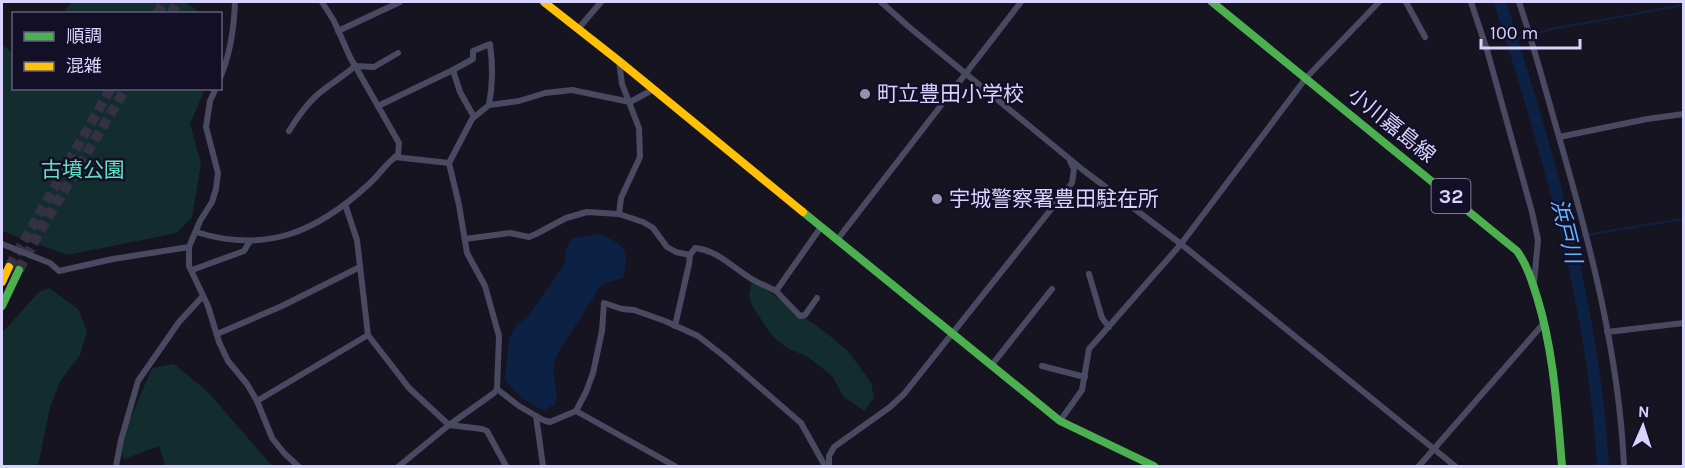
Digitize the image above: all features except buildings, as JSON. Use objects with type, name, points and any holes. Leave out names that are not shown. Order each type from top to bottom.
[{"type":"main road","points":[[544,2],[654,89],[1060,422],[1154,466]]},
{"type":"main road","name":"小川嘉島線","points":[[1212,2],[1517,251],[1527,268],[1533,286],[1552,358],[1562,466]]},
{"type":"main road","points":[[2,282],[9,267]]},
{"type":"main road","points":[[2,306],[20,270]]},
{"type":"street","points":[[222,73],[233,39],[235,2]]},
{"type":"street","points":[[196,232],[250,241],[279,237],[306,229],[345,204],[370,183],[398,154],[399,143],[322,2]]},
{"type":"street","points":[[338,31],[400,2]]},
{"type":"street","points":[[578,29],[601,2]]},
{"type":"street","points":[[881,2],[1068,158],[1181,244],[1455,466]]},
{"type":"street","points":[[837,240],[1021,2]]},
{"type":"street","points":[[1060,422],[1082,390],[1089,349],[1181,244],[1306,78],[1379,2]]},
{"type":"street","points":[[1406,2],[1425,37]]},
{"type":"street","points":[[1471,2],[1533,212],[1538,240],[1533,286]]},
{"type":"street","points":[[1519,2],[1576,192],[1592,256],[1616,376],[1623,431],[1624,466]]},
{"type":"street","points":[[378,106],[473,59],[473,51],[490,44],[493,82],[489,105]]},
{"type":"street","points":[[289,131],[317,94],[355,66],[374,67],[398,53]]},
{"type":"street","points":[[619,61],[622,84],[639,128],[640,157],[621,198],[619,214]]},
{"type":"street","points":[[453,70],[460,92],[474,117]]},
{"type":"street","points":[[399,466],[449,425],[494,393],[497,388],[499,336],[485,285],[467,253],[449,163],[474,117],[489,105],[545,93],[572,90],[630,102],[654,89]]},
{"type":"street","points":[[215,90],[210,101],[207,127],[218,173],[216,189],[212,202],[189,247],[189,266],[228,361],[247,384],[257,401],[272,438],[298,466]]},
{"type":"street","points":[[1559,137],[1683,114]]},
{"type":"street","points":[[395,157],[449,163]]},
{"type":"street","points":[[827,466],[834,447],[890,407],[904,394],[1072,183],[1074,169],[1068,158]]},
{"type":"street","points":[[345,204],[357,240],[368,335],[409,388],[449,425],[487,431],[506,466]]},
{"type":"street","points":[[465,239],[510,233],[528,237],[566,218],[588,212],[619,214],[643,222],[653,228],[667,247],[690,255]]},
{"type":"street","points":[[776,291],[821,227]]},
{"type":"street","points":[[192,270],[244,251],[250,241]]},
{"type":"street","points":[[2,244],[50,263],[59,271],[189,247]]},
{"type":"street","points":[[675,326],[690,255],[694,248],[703,249],[722,258],[749,278],[776,291],[800,316],[805,315],[817,297]]},
{"type":"street","points":[[217,334],[282,306],[360,267]]},
{"type":"street","points":[[1089,273],[1102,318],[1109,327]]},
{"type":"street","points":[[991,366],[1052,289]]},
{"type":"street","points":[[116,466],[138,381],[179,322],[203,296]]},
{"type":"street","points":[[497,388],[519,406],[550,422],[576,411],[593,373],[602,331],[604,303],[634,310],[698,336],[725,357],[801,423],[827,466]]},
{"type":"street","points":[[1607,332],[1683,322]]},
{"type":"street","points":[[1419,466],[1544,323]]},
{"type":"street","points":[[257,401],[368,335]]},
{"type":"street","points":[[1042,366],[1085,377]]},
{"type":"street","points":[[576,411],[675,466]]},
{"type":"street","points":[[536,416],[543,466]]},
{"type":"green space","points":[[72,2],[185,2],[200,12],[66,12],[65,10]]},
{"type":"green space","name":"古墳公園","points":[[2,43],[12,53],[12,90],[205,90],[190,124],[201,164],[192,217],[177,233],[67,255],[2,231]]},
{"type":"green space","points":[[752,280],[848,351],[871,383],[874,398],[864,411],[844,397],[832,376],[808,357],[787,348],[772,336],[749,297]]},
{"type":"green space","points":[[49,288],[78,309],[87,331],[80,355],[61,380],[50,407],[38,466],[2,466],[2,333],[39,292]]},
{"type":"green space","points":[[174,364],[208,392],[272,466],[165,466],[159,446],[124,459],[119,445],[152,368]]},
{"type":"water","points":[[598,234],[619,244],[623,249],[626,261],[623,278],[600,287],[558,353],[553,370],[557,397],[555,405],[544,410],[527,402],[505,380],[509,338],[517,325],[529,315],[564,265],[566,250],[572,238]]},
{"type":"waterway","name":"浜戸川","points":[[1500,2],[1551,173],[1579,289],[1590,348],[1603,466]]},
{"type":"waterway","points":[[1512,40],[1552,29],[1684,5]]},
{"type":"waterway","points":[[1568,239],[1684,219]]},
{"type":"tunnel","points":[[158,12],[164,2]]},
{"type":"tunnel","points":[[172,12],[178,2]]},
{"type":"tunnel","points":[[9,267],[110,90]]},
{"type":"tunnel","points":[[19,270],[125,90]]},
{"type":"traffic: fast","points":[[1212,2],[1517,251],[1533,285],[1543,318],[1554,381],[1562,466]]},
{"type":"traffic: fast","points":[[803,212],[1060,421],[1154,466]]},
{"type":"traffic: fast","points":[[2,306],[19,270]]},
{"type":"traffic: slow","points":[[544,2],[803,212]]},
{"type":"traffic: slow","points":[[2,282],[9,267]]},
{"type":"place","name":"町立豊田小学校","points":[[865,94]]},
{"type":"place","name":"宇城警察署豊田駐在所","points":[[937,199]]}]
